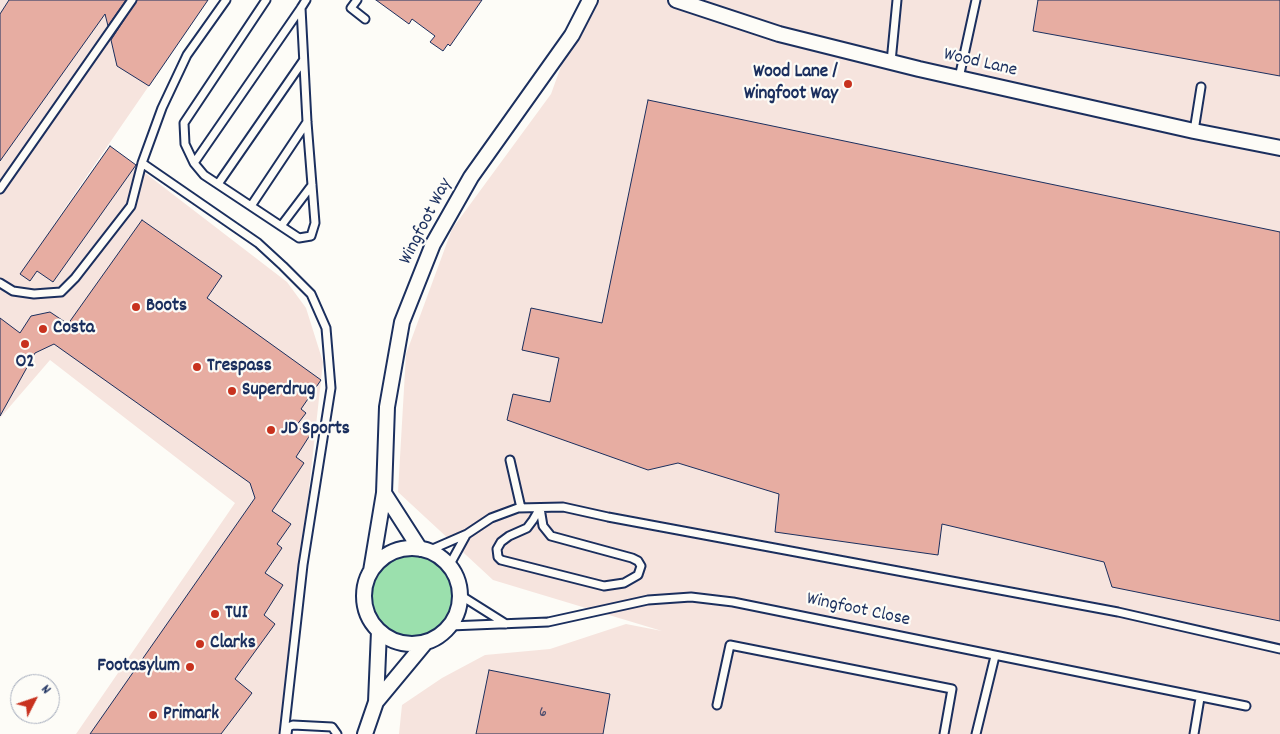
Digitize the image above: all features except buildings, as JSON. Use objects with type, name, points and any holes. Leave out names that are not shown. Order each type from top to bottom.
[{"type":"street","name":"Wingfoot Way","points":[[371,571],[384,493],[387,407],[402,322],[433,244],[471,177],[572,35],[590,0]]},
{"type":"street","name":"Wood Lane","points":[[676,0],[779,34],[891,62],[1194,131],[1280,148]]},
{"type":"street","points":[[384,493],[424,550]]},
{"type":"street","points":[[406,548],[424,550],[440,557],[449,566],[457,580],[460,595],[458,611],[450,626],[439,636],[425,643],[408,644],[393,640],[379,631],[369,618],[364,602],[365,586],[371,571],[380,560],[392,552],[406,548]]},
{"type":"street","points":[[364,734],[376,702],[379,631]]},
{"type":"street","points":[[376,702],[425,643]]},
{"type":"lane","points":[[0,189],[132,0]]},
{"type":"lane","points":[[0,283],[14,291],[34,294],[61,292],[75,278],[131,206],[142,163],[162,108],[187,55],[226,0]]},
{"type":"lane","points":[[266,0],[184,123],[185,144],[194,163],[204,175],[299,238],[311,236],[315,224],[301,8]]},
{"type":"lane","points":[[194,163],[306,0]]},
{"type":"lane","points":[[357,0],[351,8],[365,19]]},
{"type":"lane","points":[[891,62],[897,0]]},
{"type":"lane","points":[[959,78],[976,0]]},
{"type":"lane","points":[[218,184],[304,61]]},
{"type":"lane","points":[[1194,131],[1201,87]]},
{"type":"lane","points":[[251,206],[307,122]]},
{"type":"lane","points":[[142,163],[258,243],[284,266],[311,294],[326,328],[331,388],[303,566],[285,734]]},
{"type":"lane","points":[[281,226],[312,185]]},
{"type":"lane","points":[[510,460],[521,508]]},
{"type":"lane","points":[[424,550],[466,534],[491,518],[521,508],[563,507],[1118,612],[1280,649]]},
{"type":"lane","points":[[540,508],[542,521],[551,536],[632,558],[638,561],[641,566],[640,572],[624,582],[604,586],[593,585],[501,560],[498,557],[497,549],[501,542],[527,528],[534,520],[540,508]]},
{"type":"lane","points":[[449,566],[466,534]]},
{"type":"lane","points":[[460,595],[506,624]]},
{"type":"lane","name":"Wingfoot Close","points":[[450,626],[548,622],[648,600],[691,597],[733,602],[1246,706]]},
{"type":"lane","points":[[717,705],[730,645],[952,689],[944,734]]},
{"type":"lane","points":[[976,734],[995,656]]},
{"type":"lane","points":[[1194,734],[1200,698]]},
{"type":"lane","points":[[285,734],[288,727],[293,725],[332,727],[337,734]]},
{"type":"shaded area","points":[[0,0],[208,0],[49,231],[110,146],[287,282],[306,308],[323,362],[282,734],[76,734],[235,503],[50,360],[0,418]]},
{"type":"shaded area","points":[[585,0],[1280,0],[1280,734],[399,734],[402,705],[442,678],[485,655],[550,649],[626,624],[662,631],[493,580],[398,492],[406,354],[452,229],[551,94]]},
{"type":"green space","points":[[413,555],[429,558],[442,567],[451,580],[454,596],[451,612],[442,625],[429,634],[413,637],[397,634],[384,625],[375,612],[372,596],[375,580],[384,567],[397,558]]},
{"type":"place","name":"Wood Lane / Wingfoot Way","points":[[848,84]]},
{"type":"place","name":"Boots","points":[[136,307]]},
{"type":"place","name":"Costa","points":[[43,329]]},
{"type":"place","name":"O2","points":[[25,344]]},
{"type":"place","name":"Trespass","points":[[197,367]]},
{"type":"place","name":"Superdrug","points":[[232,391]]},
{"type":"place","name":"JD Sports","points":[[271,430]]},
{"type":"place","name":"TUI","points":[[215,614]]},
{"type":"place","name":"Clarks","points":[[200,644]]},
{"type":"place","name":"Footasylum","points":[[190,667]]},
{"type":"place","name":"Primark","points":[[153,715]]}]
